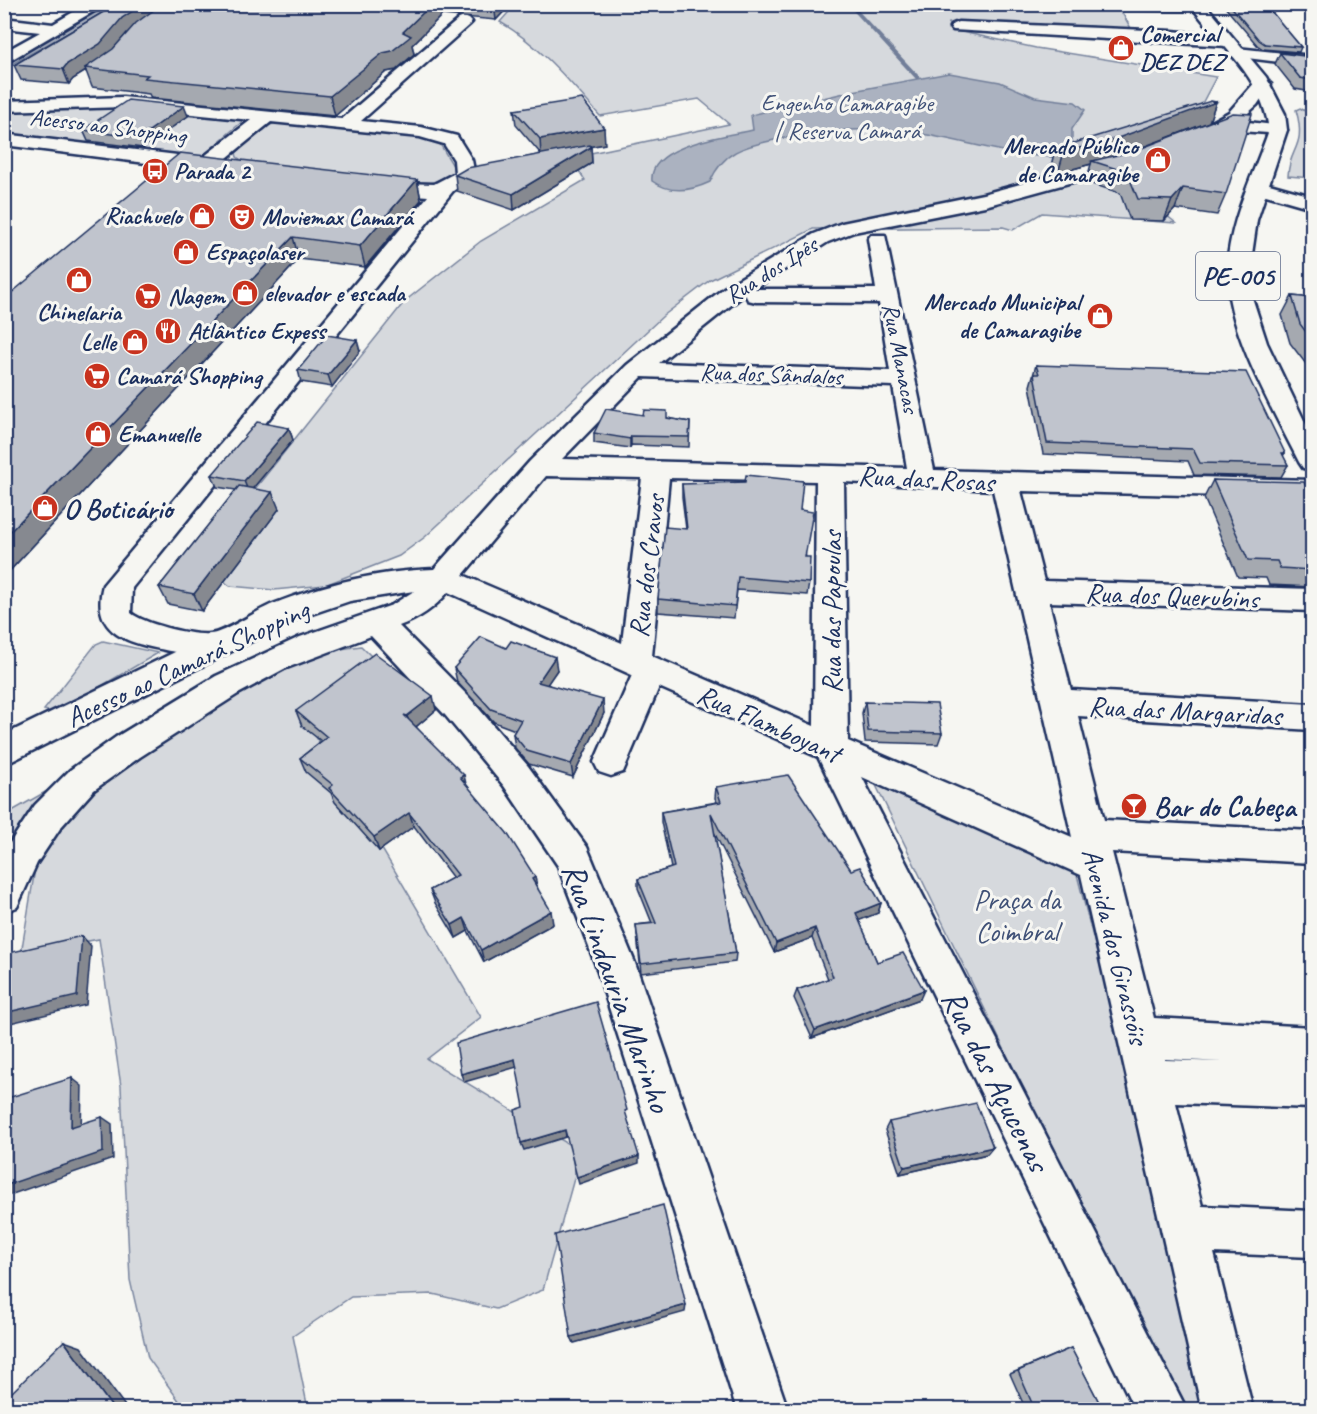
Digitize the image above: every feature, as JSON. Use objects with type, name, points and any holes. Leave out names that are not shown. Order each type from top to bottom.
[{"type":"street","points":[[4,58],[99,4]]},
{"type":"street","name":"PE-005","points":[[1197,4],[1263,84],[1276,108],[1278,130],[1242,245],[1238,277],[1242,301],[1258,346],[1312,462]]},
{"type":"street","points":[[345,125],[464,22]]},
{"type":"street","points":[[4,23],[57,29]]},
{"type":"street","points":[[958,27],[1172,36],[1312,61]]},
{"type":"street","points":[[1178,144],[1224,125],[1253,100],[1263,84]]},
{"type":"street","points":[[4,106],[81,94],[140,103],[421,132],[451,140],[463,160],[465,175],[444,189],[118,585],[113,605],[120,622],[140,632],[212,646]]},
{"type":"street","points":[[206,165],[266,117]]},
{"type":"street","points":[[1224,125],[1278,130]]},
{"type":"street","name":"Acesso ao Shopping","points":[[16,144],[65,152],[238,169]]},
{"type":"street","name":"Rua dos Ipês","points":[[4,895],[22,854],[48,816],[82,780],[128,747],[226,685],[310,645],[403,613],[428,596],[539,467],[636,370],[717,303],[821,238],[849,227],[985,200],[1148,154]]},
{"type":"street","points":[[1261,181],[1312,183]]},
{"type":"street","points":[[1261,181],[1312,202]]},
{"type":"street","points":[[359,184],[421,190],[444,189]]},
{"type":"street","name":"Rua Manacas","points":[[878,239],[922,477]]},
{"type":"street","name":"Rua dos Ipês","points":[[756,295],[889,296]]},
{"type":"street","name":"Rua dos Sândalos","points":[[636,370],[905,378]]},
{"type":"street","name":"Rua das Rosas","points":[[539,467],[830,473],[1005,482],[1312,489]]},
{"type":"street","name":"Rua dos Cravos","points":[[611,762],[642,666],[657,469]]},
{"type":"street","name":"Rua das Papoulas","points":[[830,473],[831,750]]},
{"type":"street","name":"Avenida dos Girassóis","points":[[1005,482],[1228,1410]]},
{"type":"street","name":"Acesso ao Camará Shopping","points":[[4,751],[284,612],[348,591],[399,581],[445,579]]},
{"type":"street","name":"Rua Flamboyant","points":[[445,579],[831,750],[1092,850]]},
{"type":"street","name":"Rua dos Querubins","points":[[1031,591],[1312,600]]},
{"type":"street","name":"Rua Lindauria Marinho","points":[[375,621],[457,706],[501,759],[574,858],[615,963],[764,1410]]},
{"type":"street","name":"Rua das Margaridas","points":[[1058,702],[1312,717]]},
{"type":"street","name":"Rua das Açucenas","points":[[831,750],[1162,1410]]},
{"type":"street","points":[[1092,850],[1312,847]]},
{"type":"street","points":[[1138,1037],[1312,1047]]},
{"type":"street","points":[[1149,1081],[1312,1087]]},
{"type":"street","points":[[1184,1228],[1312,1234]]},
{"type":"green space","name":"Engenho Camaragibe | Reserva Camará","points":[[1178,4],[1184,12],[1121,11],[1132,30],[949,23],[948,29],[1036,48],[1216,77],[1150,202],[1176,223],[1042,213],[1013,230],[1003,227],[813,229],[710,280],[663,316],[425,537],[399,556],[325,585],[274,590],[230,586],[211,571],[238,510],[405,301],[481,241],[585,180],[577,168],[591,153],[729,124],[699,99],[600,116],[566,77],[541,53],[515,31],[500,22],[515,5]]},
{"type":"green space","points":[[133,105],[238,117],[244,120],[200,158],[5,134],[4,110]]},
{"type":"green space","points":[[1300,108],[1312,115],[1312,178],[1288,176],[1291,159],[1299,140],[1296,110]]},
{"type":"green space","points":[[276,123],[437,139],[455,169],[453,174],[431,183],[417,183],[243,161],[237,157],[236,153],[240,149],[267,126]]},
{"type":"green space","points":[[103,641],[158,653],[55,713],[44,710],[96,644]]},
{"type":"green space","points":[[361,646],[387,672],[309,725],[481,1017],[427,1059],[570,1145],[575,1175],[543,1290],[496,1309],[433,1294],[351,1297],[293,1336],[308,1409],[185,1409],[148,1358],[130,1280],[121,1086],[99,939],[21,954],[36,863],[65,805],[115,768],[259,682],[327,651]]},
{"type":"green space","name":"Praça da Coimbral","points":[[871,775],[1074,863],[1214,1409],[1179,1409]]},
{"type":"green space","points":[[47,791],[5,851],[5,815]]},
{"type":"shaded area","points":[[109,5],[118,5],[5,68],[5,63]]},
{"type":"shaded area","points":[[949,73],[1000,82],[1035,97],[1075,102],[1085,110],[1072,129],[1072,141],[1083,156],[1060,157],[1015,153],[902,131],[840,130],[794,136],[747,147],[722,162],[710,182],[688,189],[666,188],[652,181],[654,169],[662,159],[675,151],[709,139],[753,130],[751,115],[853,91]]},
{"type":"building","points":[[117,4],[143,4],[122,18],[100,44],[67,64],[63,69],[14,65]]},
{"type":"building","points":[[162,4],[432,4],[403,32],[411,36],[392,51],[383,53],[330,96],[144,78],[148,75],[85,68],[113,49],[136,23]]},
{"type":"building","points":[[1229,4],[1265,4],[1301,47],[1265,44]]},
{"type":"building","points":[[1280,53],[1312,57],[1312,80],[1300,78]]},
{"type":"building","points":[[582,99],[604,128],[540,139],[514,110]]},
{"type":"building","points":[[128,100],[184,106],[139,138],[83,130]]},
{"type":"building","points":[[1211,101],[1216,102],[1118,138],[1064,152],[1055,149]]},
{"type":"building","points":[[1233,113],[1252,114],[1226,194],[1183,188],[1172,200],[1138,199],[1127,172],[1092,161],[1134,151]]},
{"type":"building","points":[[590,145],[591,147],[513,194],[455,175],[467,168]]},
{"type":"building","name":"Camará Shopping","points":[[180,153],[417,180],[360,246],[293,237],[4,538],[4,299]]},
{"type":"building","points":[[1292,296],[1312,298],[1312,340],[1300,324]]},
{"type":"building","points":[[327,335],[357,340],[328,375],[298,370]]},
{"type":"building","points":[[1036,365],[1246,372],[1285,453],[1282,453],[1288,465],[1200,463],[1193,449],[1047,443],[1034,374],[1039,374]]},
{"type":"building","points":[[606,409],[643,415],[644,410],[667,411],[667,418],[690,422],[689,437],[631,436],[630,439],[594,433]]},
{"type":"building","points":[[257,422],[289,428],[244,481],[212,475]]},
{"type":"building","points":[[746,475],[803,481],[800,510],[813,512],[805,557],[810,557],[809,583],[738,577],[735,606],[658,599],[665,527],[687,529],[682,484],[745,482]]},
{"type":"building","points":[[1213,480],[1304,482],[1312,499],[1312,570],[1280,568],[1277,561],[1248,560]]},
{"type":"building","points":[[239,486],[272,492],[194,594],[159,587]]},
{"type":"building","points":[[481,637],[506,648],[511,641],[555,657],[538,682],[603,700],[571,764],[527,751],[513,734],[521,720],[491,709],[454,668]]},
{"type":"building","points":[[375,653],[433,696],[407,716],[404,715],[464,775],[460,777],[507,833],[535,877],[532,879],[551,911],[481,950],[464,918],[452,925],[430,890],[458,875],[409,813],[374,837],[329,788],[333,785],[300,758],[327,737],[296,711]]},
{"type":"building","points":[[865,702],[937,704],[942,733],[868,731]]},
{"type":"building","points":[[788,775],[851,870],[860,867],[881,903],[856,913],[877,962],[903,953],[924,990],[815,1030],[797,990],[833,977],[815,928],[776,943],[711,813],[736,953],[641,964],[636,925],[656,923],[638,879],[674,867],[661,812],[721,802],[716,787]]},
{"type":"building","points":[[82,936],[77,996],[4,1013],[4,954]]},
{"type":"building","points":[[596,1002],[639,1156],[577,1177],[565,1130],[521,1143],[515,1110],[524,1107],[515,1059],[461,1074],[456,1043]]},
{"type":"building","points":[[72,1078],[71,1127],[102,1117],[103,1152],[4,1186],[4,1099]]},
{"type":"building","points":[[976,1103],[993,1147],[904,1167],[889,1122]]},
{"type":"building","points":[[663,1205],[686,1305],[571,1337],[555,1235]]},
{"type":"building","points":[[64,1341],[114,1410],[4,1410],[4,1400]]},
{"type":"building","points":[[1071,1348],[1103,1410],[1035,1410],[1018,1371]]},
{"type":"waterway","points":[[849,4],[918,78]]},
{"type":"place","name":"Comercial DEZ DEZ","points":[[1121,48]]},
{"type":"place","name":"Mercado Público de Camaragibe","points":[[1158,160]]},
{"type":"place","name":"Parada 2","points":[[155,171]]},
{"type":"place","name":"Riachuelo","points":[[202,216]]},
{"type":"place","name":"Moviemax Camará","points":[[242,217]]},
{"type":"place","name":"Espaçolaser","points":[[186,252]]},
{"type":"place","name":"Chinelaria","points":[[79,280]]},
{"type":"place","name":"elevador e escada","points":[[245,293]]},
{"type":"place","name":"Nagem","points":[[148,296]]},
{"type":"place","name":"Mercado Municipal de Camaragibe","points":[[1100,316]]},
{"type":"place","name":"Atlântico Expess","points":[[168,331]]},
{"type":"place","name":"Lelle","points":[[135,342]]},
{"type":"place","name":"Camará Shopping","points":[[97,376]]},
{"type":"place","name":"Emanuelle","points":[[98,434]]},
{"type":"place","name":"O Boticário","points":[[45,508]]},
{"type":"place","name":"Bar do Cabeça","points":[[1134,806]]}]
